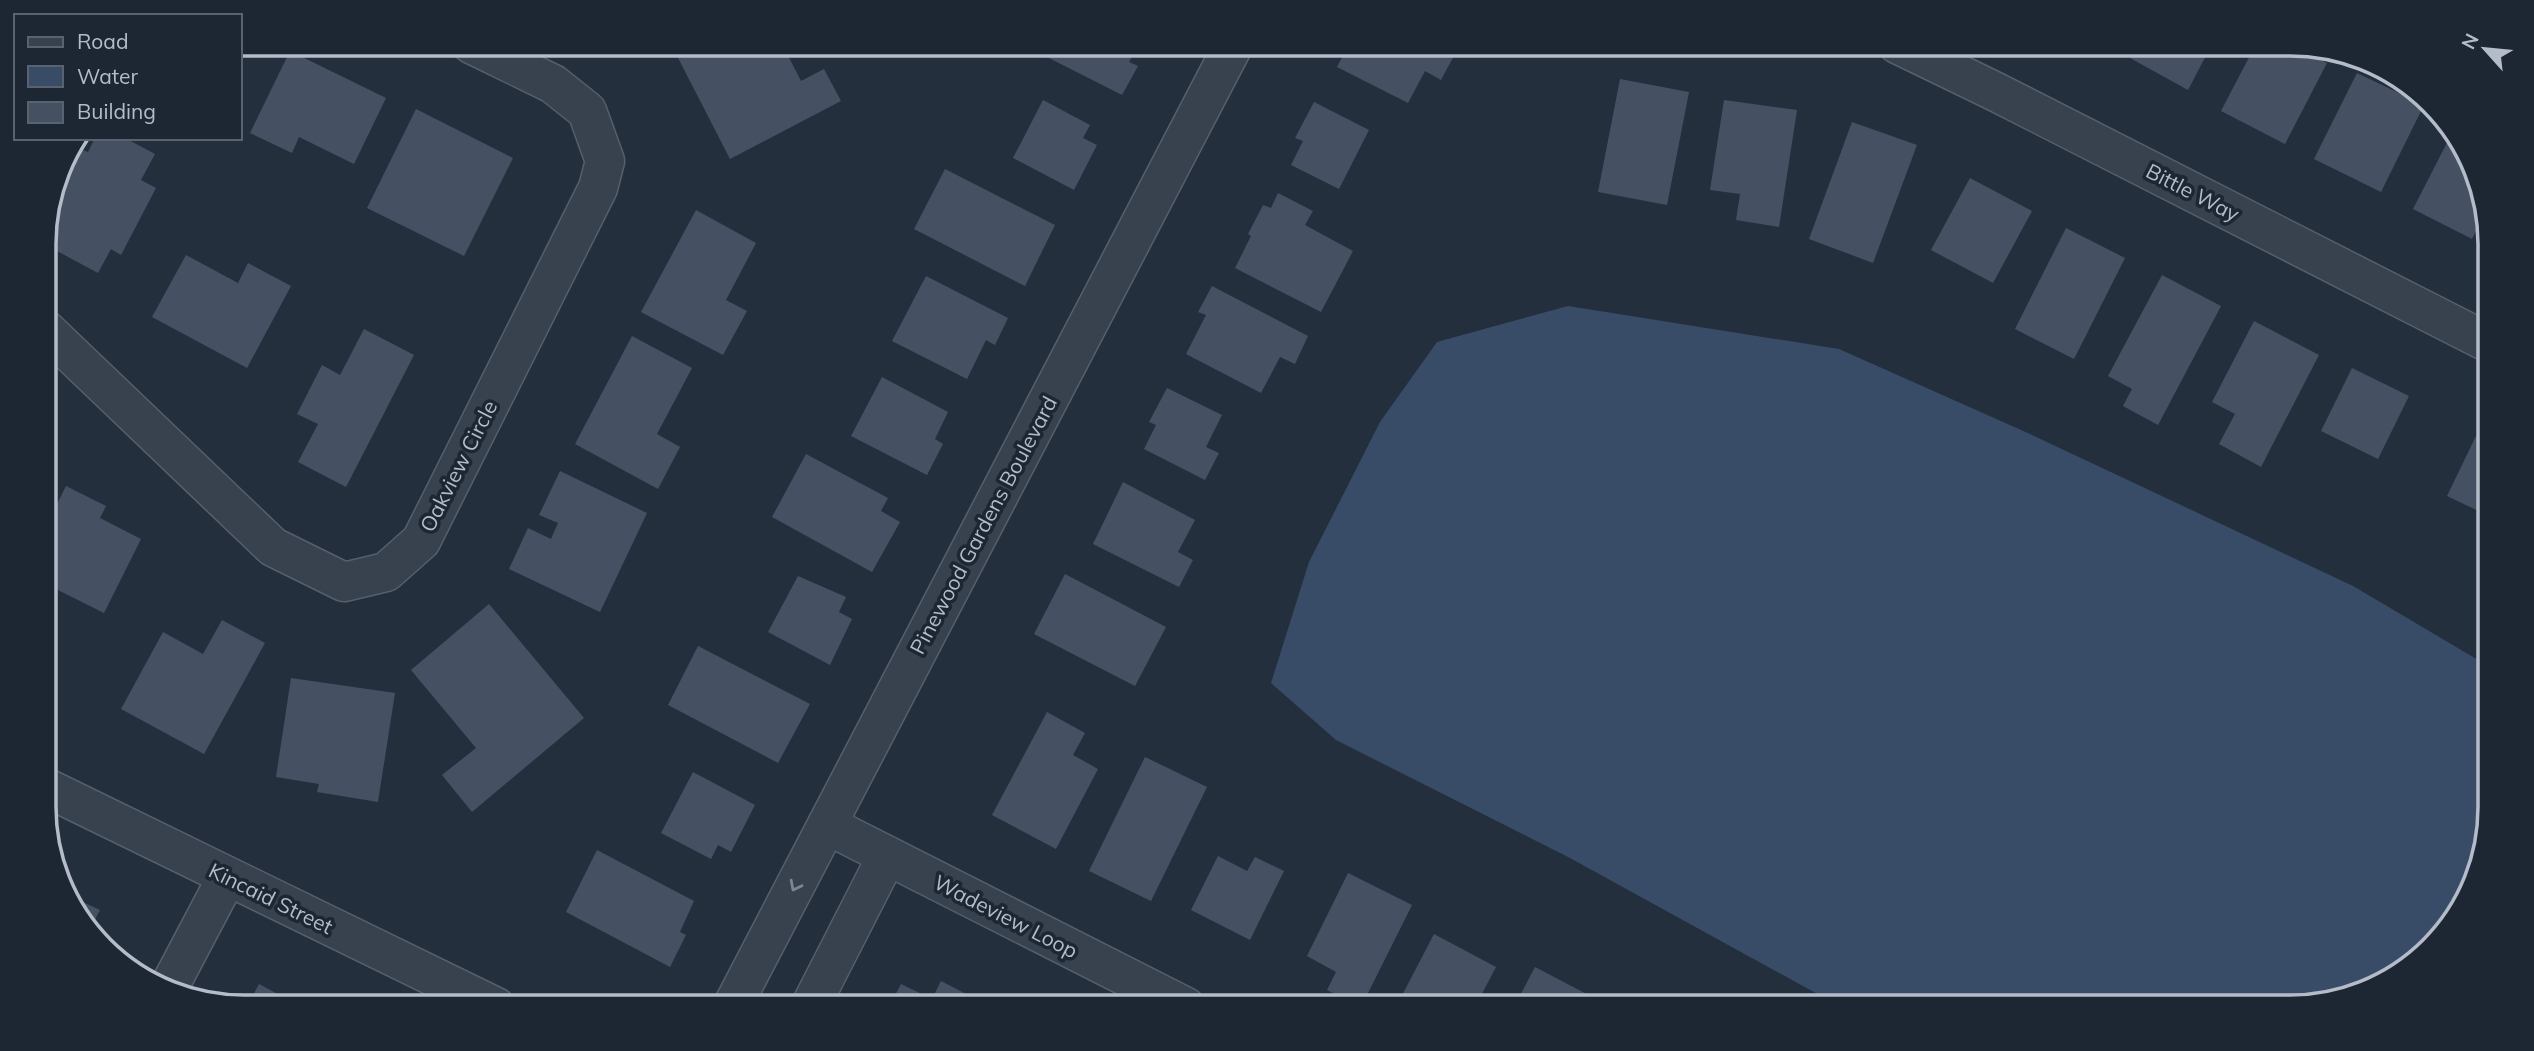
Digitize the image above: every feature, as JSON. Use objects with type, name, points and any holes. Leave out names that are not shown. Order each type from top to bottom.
[{"type":"street","name":"Oakview Circle","points":[[56,340],[273,547],[344,582],[386,572],[421,541],[598,188],[605,161],[587,111],[553,84],[496,56]]},
{"type":"street","name":"Pinewood Gardens Boulevard","points":[[738,995],[1228,56]]},
{"type":"street","name":"Bittle Way","points":[[1922,56],[2478,337]]},
{"type":"street","name":"Kincaid Street","points":[[56,792],[471,995]]},
{"type":"street","name":"Wadeview Loop","points":[[827,825],[1161,995]]},
{"type":"street","points":[[816,995],[887,856]]},
{"type":"street","points":[[172,981],[227,877]]},
{"type":"water","points":[[1568,306],[1839,349],[2030,434],[2353,586],[2478,660],[2478,819],[2468,868],[2459,890],[2439,922],[2405,956],[2362,981],[2327,991],[2302,995],[1819,995],[1570,858],[1336,740],[1271,683],[1309,562],[1380,422],[1437,342]]},
{"type":"building","points":[[288,56],[300,56],[386,98],[354,164],[299,137],[292,153],[250,133]]},
{"type":"building","points":[[677,56],[788,56],[801,81],[824,69],[841,101],[730,159]]},
{"type":"building","points":[[1132,56],[1129,62],[1138,66],[1122,95],[1047,57]]},
{"type":"building","points":[[1343,56],[1454,56],[1441,80],[1425,71],[1408,103],[1337,67]]},
{"type":"building","points":[[2131,56],[2206,56],[2188,90],[2130,58]]},
{"type":"building","points":[[2250,56],[2315,58],[2327,63],[2285,144],[2221,111]]},
{"type":"building","points":[[2357,73],[2407,97],[2422,110],[2381,192],[2314,159]]},
{"type":"building","points":[[1620,79],[1689,92],[1667,205],[1598,192]]},
{"type":"building","points":[[1043,100],[1090,125],[1083,138],[1097,145],[1074,190],[1013,158]]},
{"type":"building","points":[[1724,100],[1797,110],[1779,227],[1736,220],[1740,194],[1710,190]]},
{"type":"building","points":[[1314,102],[1369,130],[1339,189],[1291,165],[1303,141],[1295,138]]},
{"type":"building","points":[[416,109],[513,158],[464,256],[367,208]]},
{"type":"building","points":[[1852,122],[1917,145],[1873,263],[1809,239]]},
{"type":"building","points":[[94,140],[129,140],[155,154],[141,180],[156,188],[121,255],[111,249],[98,273],[56,250],[62,195],[83,150],[88,152]]},
{"type":"building","points":[[2447,142],[2464,172],[2472,195],[2477,229],[2472,239],[2413,209]]},
{"type":"building","points":[[945,169],[1055,225],[1025,286],[914,229]]},
{"type":"building","points":[[1970,178],[2032,211],[1993,283],[1931,250]]},
{"type":"building","points":[[1278,193],[1313,211],[1305,225],[1353,251],[1321,312],[1235,268],[1263,205],[1271,208]]},
{"type":"building","points":[[696,210],[756,243],[726,300],[747,311],[723,355],[641,312]]},
{"type":"building","points":[[2066,228],[2125,258],[2074,359],[2015,329]]},
{"type":"building","points":[[186,255],[238,283],[248,263],[291,286],[247,368],[152,317]]},
{"type":"building","points":[[2162,275],[2221,306],[2158,425],[2123,406],[2132,389],[2108,376]]},
{"type":"building","points":[[926,276],[1008,318],[995,345],[986,340],[967,379],[892,341]]},
{"type":"building","points":[[1212,286],[1308,336],[1295,364],[1280,357],[1261,393],[1186,354],[1206,315],[1198,312]]},
{"type":"building","points":[[2254,321],[2319,355],[2261,467],[2219,444],[2235,414],[2212,402]]},
{"type":"building","points":[[364,329],[414,355],[346,487],[298,462],[318,424],[297,414],[322,365],[340,375]]},
{"type":"building","points":[[632,336],[692,368],[657,434],[680,447],[658,489],[575,444]]},
{"type":"building","points":[[2352,368],[2409,396],[2378,459],[2321,431]]},
{"type":"building","points":[[882,377],[948,412],[935,439],[943,444],[927,475],[851,436]]},
{"type":"building","points":[[1167,388],[1222,415],[1206,447],[1219,453],[1205,480],[1144,449],[1156,425],[1149,422]]},
{"type":"building","points":[[2476,436],[2478,437],[2478,511],[2447,496]]},
{"type":"building","points":[[806,454],[888,498],[881,511],[900,522],[872,572],[772,517]]},
{"type":"building","points":[[560,471],[647,513],[600,612],[509,569],[528,528],[551,539],[558,523],[539,515]]},
{"type":"building","points":[[1123,482],[1195,520],[1178,552],[1193,560],[1179,587],[1093,544]]},
{"type":"building","points":[[66,486],[106,506],[100,518],[141,539],[104,613],[56,589],[56,506]]},
{"type":"building","points":[[1065,574],[1166,627],[1135,686],[1034,634]]},
{"type":"building","points":[[798,576],[846,597],[839,612],[852,619],[830,665],[768,632]]},
{"type":"building","points":[[489,604],[584,718],[472,812],[442,775],[476,748],[411,670]]},
{"type":"building","points":[[222,620],[265,643],[204,754],[121,709],[163,632],[203,654]]},
{"type":"building","points":[[698,646],[810,704],[778,763],[668,705]]},
{"type":"building","points":[[291,678],[395,693],[378,802],[317,792],[319,784],[276,777]]},
{"type":"building","points":[[1047,712],[1085,733],[1073,755],[1098,769],[1056,849],[992,815]]},
{"type":"building","points":[[1145,757],[1207,787],[1151,901],[1089,871]]},
{"type":"building","points":[[693,772],[755,805],[731,852],[718,845],[711,859],[661,833]]},
{"type":"building","points":[[597,850],[694,901],[680,932],[686,935],[670,967],[566,912]]},
{"type":"building","points":[[1218,856],[1247,871],[1255,857],[1284,871],[1250,940],[1191,910]]},
{"type":"building","points":[[1348,873],[1412,905],[1367,995],[1337,995],[1327,990],[1336,972],[1307,956]]},
{"type":"building","points":[[82,902],[100,910],[95,920]]},
{"type":"building","points":[[1434,934],[1496,967],[1481,995],[1402,995]]},
{"type":"building","points":[[1535,967],[1589,995],[1520,995]]},
{"type":"building","points":[[941,981],[968,995],[934,995]]},
{"type":"building","points":[[259,984],[280,995],[253,995]]},
{"type":"building","points":[[901,984],[924,995],[895,995]]}]
